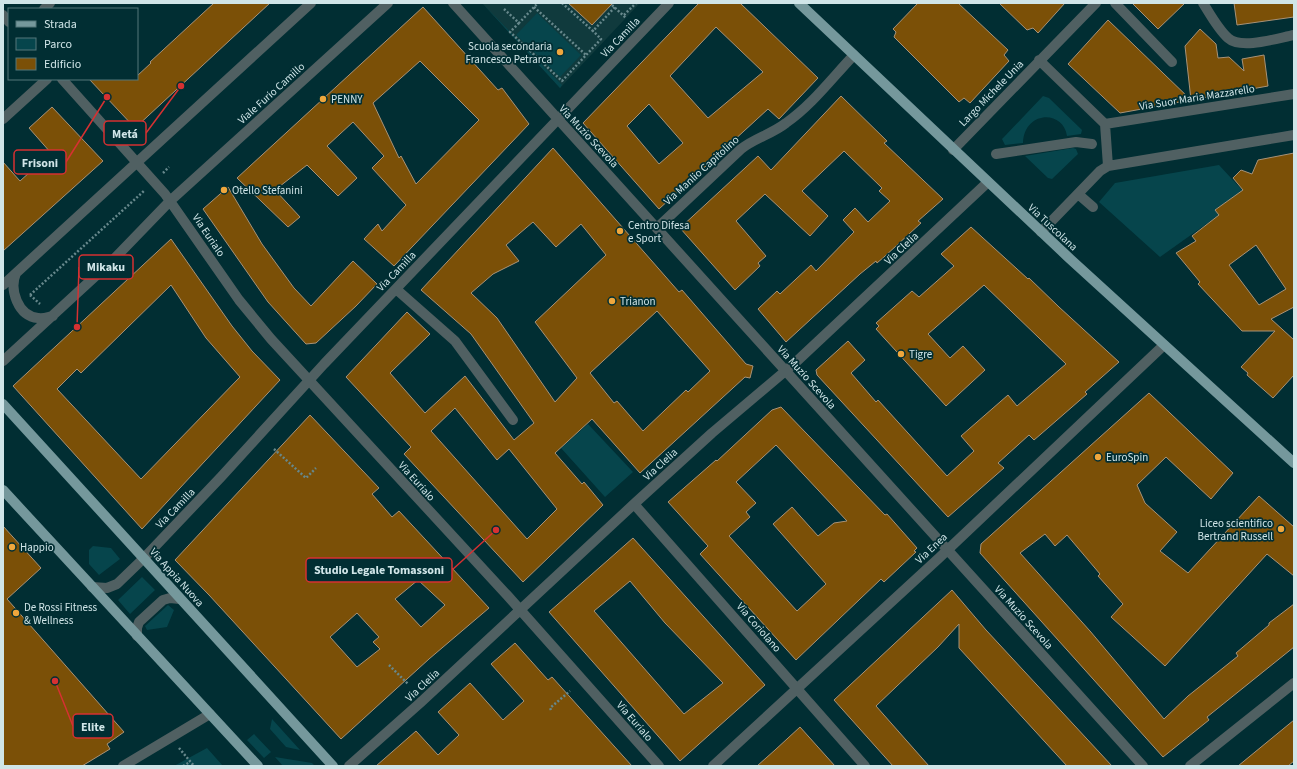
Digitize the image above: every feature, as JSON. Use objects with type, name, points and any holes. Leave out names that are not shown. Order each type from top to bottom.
[{"type":"main road","name":"Via Tuscolana","points":[[799,3],[1041,232],[1294,463]]},
{"type":"main road","name":"Via Appia Nuova","points":[[3,404],[333,766]]},
{"type":"main road","points":[[3,490],[258,766]]},
{"type":"street","points":[[3,285],[311,3]]},
{"type":"street","name":"Viale Furio Camillo","points":[[3,361],[54,316],[113,260],[170,201],[388,3]]},
{"type":"street","name":"Via Muzio Scevola","points":[[453,3],[1143,766]]},
{"type":"street","name":"Via Camilla","points":[[92,587],[107,588],[117,584],[144,558],[221,477],[309,380],[669,3]]},
{"type":"street","points":[[1039,60],[1096,3]]},
{"type":"street","points":[[1115,3],[1172,62]]},
{"type":"street","points":[[1202,3],[1224,34],[1236,43],[1249,44],[1294,35]]},
{"type":"street","name":"Via Manlio Capitolino","points":[[657,228],[741,149],[756,139],[785,124],[797,114],[854,55]]},
{"type":"street","name":"Largo Michele Unia","points":[[953,150],[1039,60],[1105,124]]},
{"type":"street","points":[[3,119],[46,80]]},
{"type":"street","points":[[63,80],[154,181],[170,201]]},
{"type":"street","name":"Via Suor Maria Mazzarello","points":[[1105,124],[1294,94]]},
{"type":"street","points":[[1105,124],[1108,166]]},
{"type":"street","points":[[1041,232],[1100,171],[1108,166],[1294,135]]},
{"type":"street","points":[[996,154],[1076,142],[1092,144]]},
{"type":"street","name":"Via Clelia","points":[[350,766],[634,504],[785,370],[988,182]]},
{"type":"street","points":[[1078,194],[1093,207]]},
{"type":"street","name":"Via Eurialo","points":[[170,201],[247,310],[271,339],[520,610],[659,766]]},
{"type":"street","points":[[16,273],[13,283],[13,294],[17,302],[26,313],[38,319],[54,316]]},
{"type":"street","points":[[396,289],[455,341],[513,420]]},
{"type":"street","name":"Via Enea","points":[[713,766],[947,550],[1164,345]]},
{"type":"street","name":"Via Coriolano","points":[[634,504],[798,688],[865,766]]},
{"type":"street","points":[[137,636],[139,622],[163,600],[170,598],[180,599]]},
{"type":"street","points":[[1190,766],[1294,683]]},
{"type":"street","points":[[123,766],[210,714]]},
{"type":"path","points":[[538,3],[510,32],[562,80],[601,39],[562,3]]},
{"type":"path","points":[[612,5],[625,17],[636,3]]},
{"type":"path","points":[[534,7],[586,55]]},
{"type":"path","points":[[593,31],[615,7]]},
{"type":"path","points":[[504,9],[519,23]]},
{"type":"path","points":[[30,295],[169,167]]},
{"type":"path","points":[[16,273],[30,295],[54,316]]},
{"type":"path","points":[[274,449],[306,478],[316,468]]},
{"type":"path","points":[[390,665],[408,684]]},
{"type":"path","points":[[551,710],[550,708],[570,691]]},
{"type":"path","points":[[171,738],[194,766]]},
{"type":"path","points":[[183,766],[190,762]]},
{"type":"shaded area","name":"Scuola secondaria Francesco Petrarca","points":[[482,3],[640,3],[560,88]]},
{"type":"green space","points":[[482,3],[562,85],[560,88]]},
{"type":"green space","points":[[537,13],[581,55],[560,77],[516,35]]},
{"type":"green space","points":[[1043,96],[1049,98],[1082,130],[1081,134],[1067,136],[1064,127],[1059,121],[1044,117],[1036,120],[1030,125],[1025,132],[1023,143],[1005,145],[1002,139]]},
{"type":"green space","points":[[1073,148],[1076,149],[1078,154],[1052,179],[1048,178],[1025,156]]},
{"type":"green space","points":[[1219,165],[1243,191],[1216,209],[1219,215],[1160,257],[1099,202],[1115,183]]},
{"type":"green space","points":[[588,424],[633,472],[605,497],[561,448]]},
{"type":"green space","points":[[93,546],[111,548],[120,559],[99,575],[89,564],[89,550]]},
{"type":"green space","points":[[142,577],[155,590],[130,614],[118,600]]},
{"type":"green space","points":[[168,605],[174,610],[167,627],[147,630],[145,626]]},
{"type":"green space","points":[[272,719],[300,750],[286,747],[270,729]]},
{"type":"green space","points":[[254,734],[271,752],[264,758],[247,740]]},
{"type":"green space","points":[[207,748],[223,766],[174,766]]},
{"type":"green space","points":[[275,757],[312,763],[315,766],[283,766]]},
{"type":"building","points":[[214,3],[270,3],[135,128],[90,80],[138,80],[138,75],[151,63],[150,62]]},
{"type":"building","points":[[568,3],[613,3],[592,25]]},
{"type":"building","points":[[699,3],[740,3],[818,78],[779,119],[768,109],[659,209],[583,123]],"holes":[[[716,27],[763,72],[708,118],[670,76]],[[649,104],[683,143],[659,164],[627,126]]]},
{"type":"building","points":[[918,3],[958,3],[1008,50],[1004,55],[1009,61],[970,103],[964,98],[959,102],[894,37],[896,32],[893,29]]},
{"type":"building","points":[[999,3],[1065,3],[1038,33],[1033,28],[1027,30]]},
{"type":"building","points":[[1132,3],[1185,3],[1158,29]]},
{"type":"building","points":[[1234,3],[1294,3],[1294,17],[1237,25]]},
{"type":"building","points":[[423,7],[498,90],[502,88],[529,124],[394,266],[364,239],[378,224],[382,231],[406,205],[372,168],[384,156],[353,122],[327,146],[357,178],[338,196],[307,165],[275,190],[300,217],[288,227],[237,178]],"holes":[[[420,61],[479,120],[416,184],[401,156],[399,158],[373,103]]]},
{"type":"building","points":[[1108,20],[1191,100],[1120,113],[1068,64]]},
{"type":"building","points":[[1200,29],[1216,44],[1218,58],[1229,57],[1244,71],[1242,59],[1264,55],[1268,86],[1191,100],[1185,46]]},
{"type":"building","points":[[841,96],[887,141],[884,143],[943,199],[918,221],[921,223],[884,257],[877,263],[876,261],[860,274],[786,342],[758,309],[777,291],[780,294],[811,265],[816,271],[854,232],[843,220],[855,208],[868,222],[890,201],[879,191],[882,188],[844,151],[802,191],[828,216],[810,236],[765,194],[736,221],[766,256],[758,263],[760,266],[735,290],[680,228],[758,156],[771,170]]},
{"type":"building","points":[[52,107],[103,161],[3,251],[3,162],[20,181],[51,153],[29,128]]},
{"type":"building","points":[[553,148],[679,292],[682,290],[746,364],[753,366],[750,378],[745,377],[640,473],[592,419],[555,453],[582,484],[584,482],[603,505],[523,582],[404,454],[411,447],[346,377],[407,312],[430,334],[390,373],[425,413],[465,376],[514,440],[534,423],[471,334],[421,290]],"holes":[[[533,222],[556,247],[581,224],[606,255],[535,322],[577,378],[555,402],[497,318],[471,293],[493,274],[519,261],[506,245]],[[657,311],[710,371],[688,392],[686,390],[643,431],[617,401],[614,403],[590,373]],[[455,408],[497,460],[509,449],[557,509],[527,539],[431,431]]]},
{"type":"building","points":[[1294,153],[1294,307],[1271,319],[1294,340],[1294,375],[1273,398],[1247,375],[1248,373],[1241,367],[1275,331],[1242,331],[1198,284],[1200,282],[1176,253],[1196,241],[1192,236],[1219,215],[1215,210],[1243,190],[1233,178],[1241,170],[1252,174],[1258,160]],"holes":[[[1256,245],[1286,289],[1259,305],[1229,265]]]},
{"type":"building","points":[[228,187],[262,244],[294,288],[311,306],[353,261],[377,284],[356,306],[316,343],[306,344],[268,302],[203,209]]},
{"type":"building","points":[[971,227],[1028,279],[1029,278],[1119,362],[1085,392],[1087,394],[1034,440],[1029,435],[998,463],[1004,468],[948,517],[817,375],[816,370],[848,341],[865,360],[851,373],[876,402],[878,400],[947,476],[974,451],[961,436],[1008,395],[1017,406],[1066,364],[984,285],[928,334],[950,358],[963,346],[985,370],[946,406],[876,329],[879,326],[876,323],[912,291],[919,297],[954,266],[941,254]]},
{"type":"building","points":[[171,239],[232,326],[252,351],[280,380],[142,529],[13,386]],"holes":[[[171,285],[206,338],[240,377],[141,479],[57,389],[77,369],[81,373]]]},
{"type":"building","points":[[1149,393],[1233,473],[1211,499],[1166,457],[1137,485],[1145,503],[1177,532],[1160,551],[1188,573],[1259,496],[1294,527],[1294,576],[1267,554],[1165,666],[1111,617],[1123,604],[1098,576],[1100,574],[1067,535],[1055,546],[1045,534],[1020,553],[1090,631],[1164,719],[1188,696],[1238,656],[1236,653],[1269,625],[1269,623],[1294,604],[1294,647],[1207,717],[1209,720],[1163,757],[980,553],[981,544]]},
{"type":"building","points":[[781,407],[885,515],[887,514],[917,548],[914,551],[916,552],[884,582],[881,579],[796,660],[700,554],[708,546],[668,502],[716,460],[717,461],[772,410]],"holes":[[[776,445],[847,521],[834,523],[818,536],[792,507],[773,524],[826,584],[797,611],[729,536],[750,517],[746,512],[756,503],[736,482]]]},
{"type":"building","points":[[310,415],[379,488],[372,494],[392,517],[399,511],[489,608],[429,659],[341,739],[175,560]],"holes":[[[418,580],[445,605],[421,627],[395,599]],[[357,613],[379,637],[373,642],[380,649],[357,667],[330,637]]]},
{"type":"building","points":[[3,526],[41,568],[7,599],[124,732],[107,744],[110,749],[82,766],[3,766]]},
{"type":"building","points":[[633,538],[765,685],[680,761],[549,612]],"holes":[[[630,581],[665,623],[723,683],[684,714],[594,611]]]},
{"type":"building","points":[[952,590],[986,630],[1112,766],[1067,766],[959,648],[959,624],[938,647],[876,706],[929,766],[893,766],[834,700]]},
{"type":"building","points":[[515,643],[548,680],[552,677],[632,766],[376,766],[416,731],[438,755],[459,735],[438,712],[470,683],[503,720],[524,701],[491,664]]},
{"type":"building","points":[[1294,720],[1294,761],[1288,766],[1238,766]]},
{"type":"building","points":[[800,727],[835,766],[757,766],[775,750]]},
{"type":"place","name":"Scuola secondaria Francesco Petrarca","points":[[560,52]]},
{"type":"place","name":"Metá","points":[[181,86]]},
{"type":"place","name":"Frisoni","points":[[107,97]]},
{"type":"place","name":"PENNY","points":[[323,99]]},
{"type":"place","name":"Otello Stefanini","points":[[224,190]]},
{"type":"place","name":"Centro Difesa e Sport","points":[[620,231]]},
{"type":"place","name":"Trianon","points":[[612,301]]},
{"type":"place","name":"Mikaku","points":[[77,327]]},
{"type":"place","name":"Tigre","points":[[901,354]]},
{"type":"place","name":"EuroSpin","points":[[1098,457]]},
{"type":"place","name":"Liceo scientifico Bertrand Russell","points":[[1281,529]]},
{"type":"place","name":"Studio Legale Tomassoni","points":[[496,530]]},
{"type":"place","name":"Happio","points":[[12,547]]},
{"type":"place","name":"De Rossi Fitness & Wellness","points":[[16,613]]},
{"type":"place","name":"Elite","points":[[55,681]]}]
